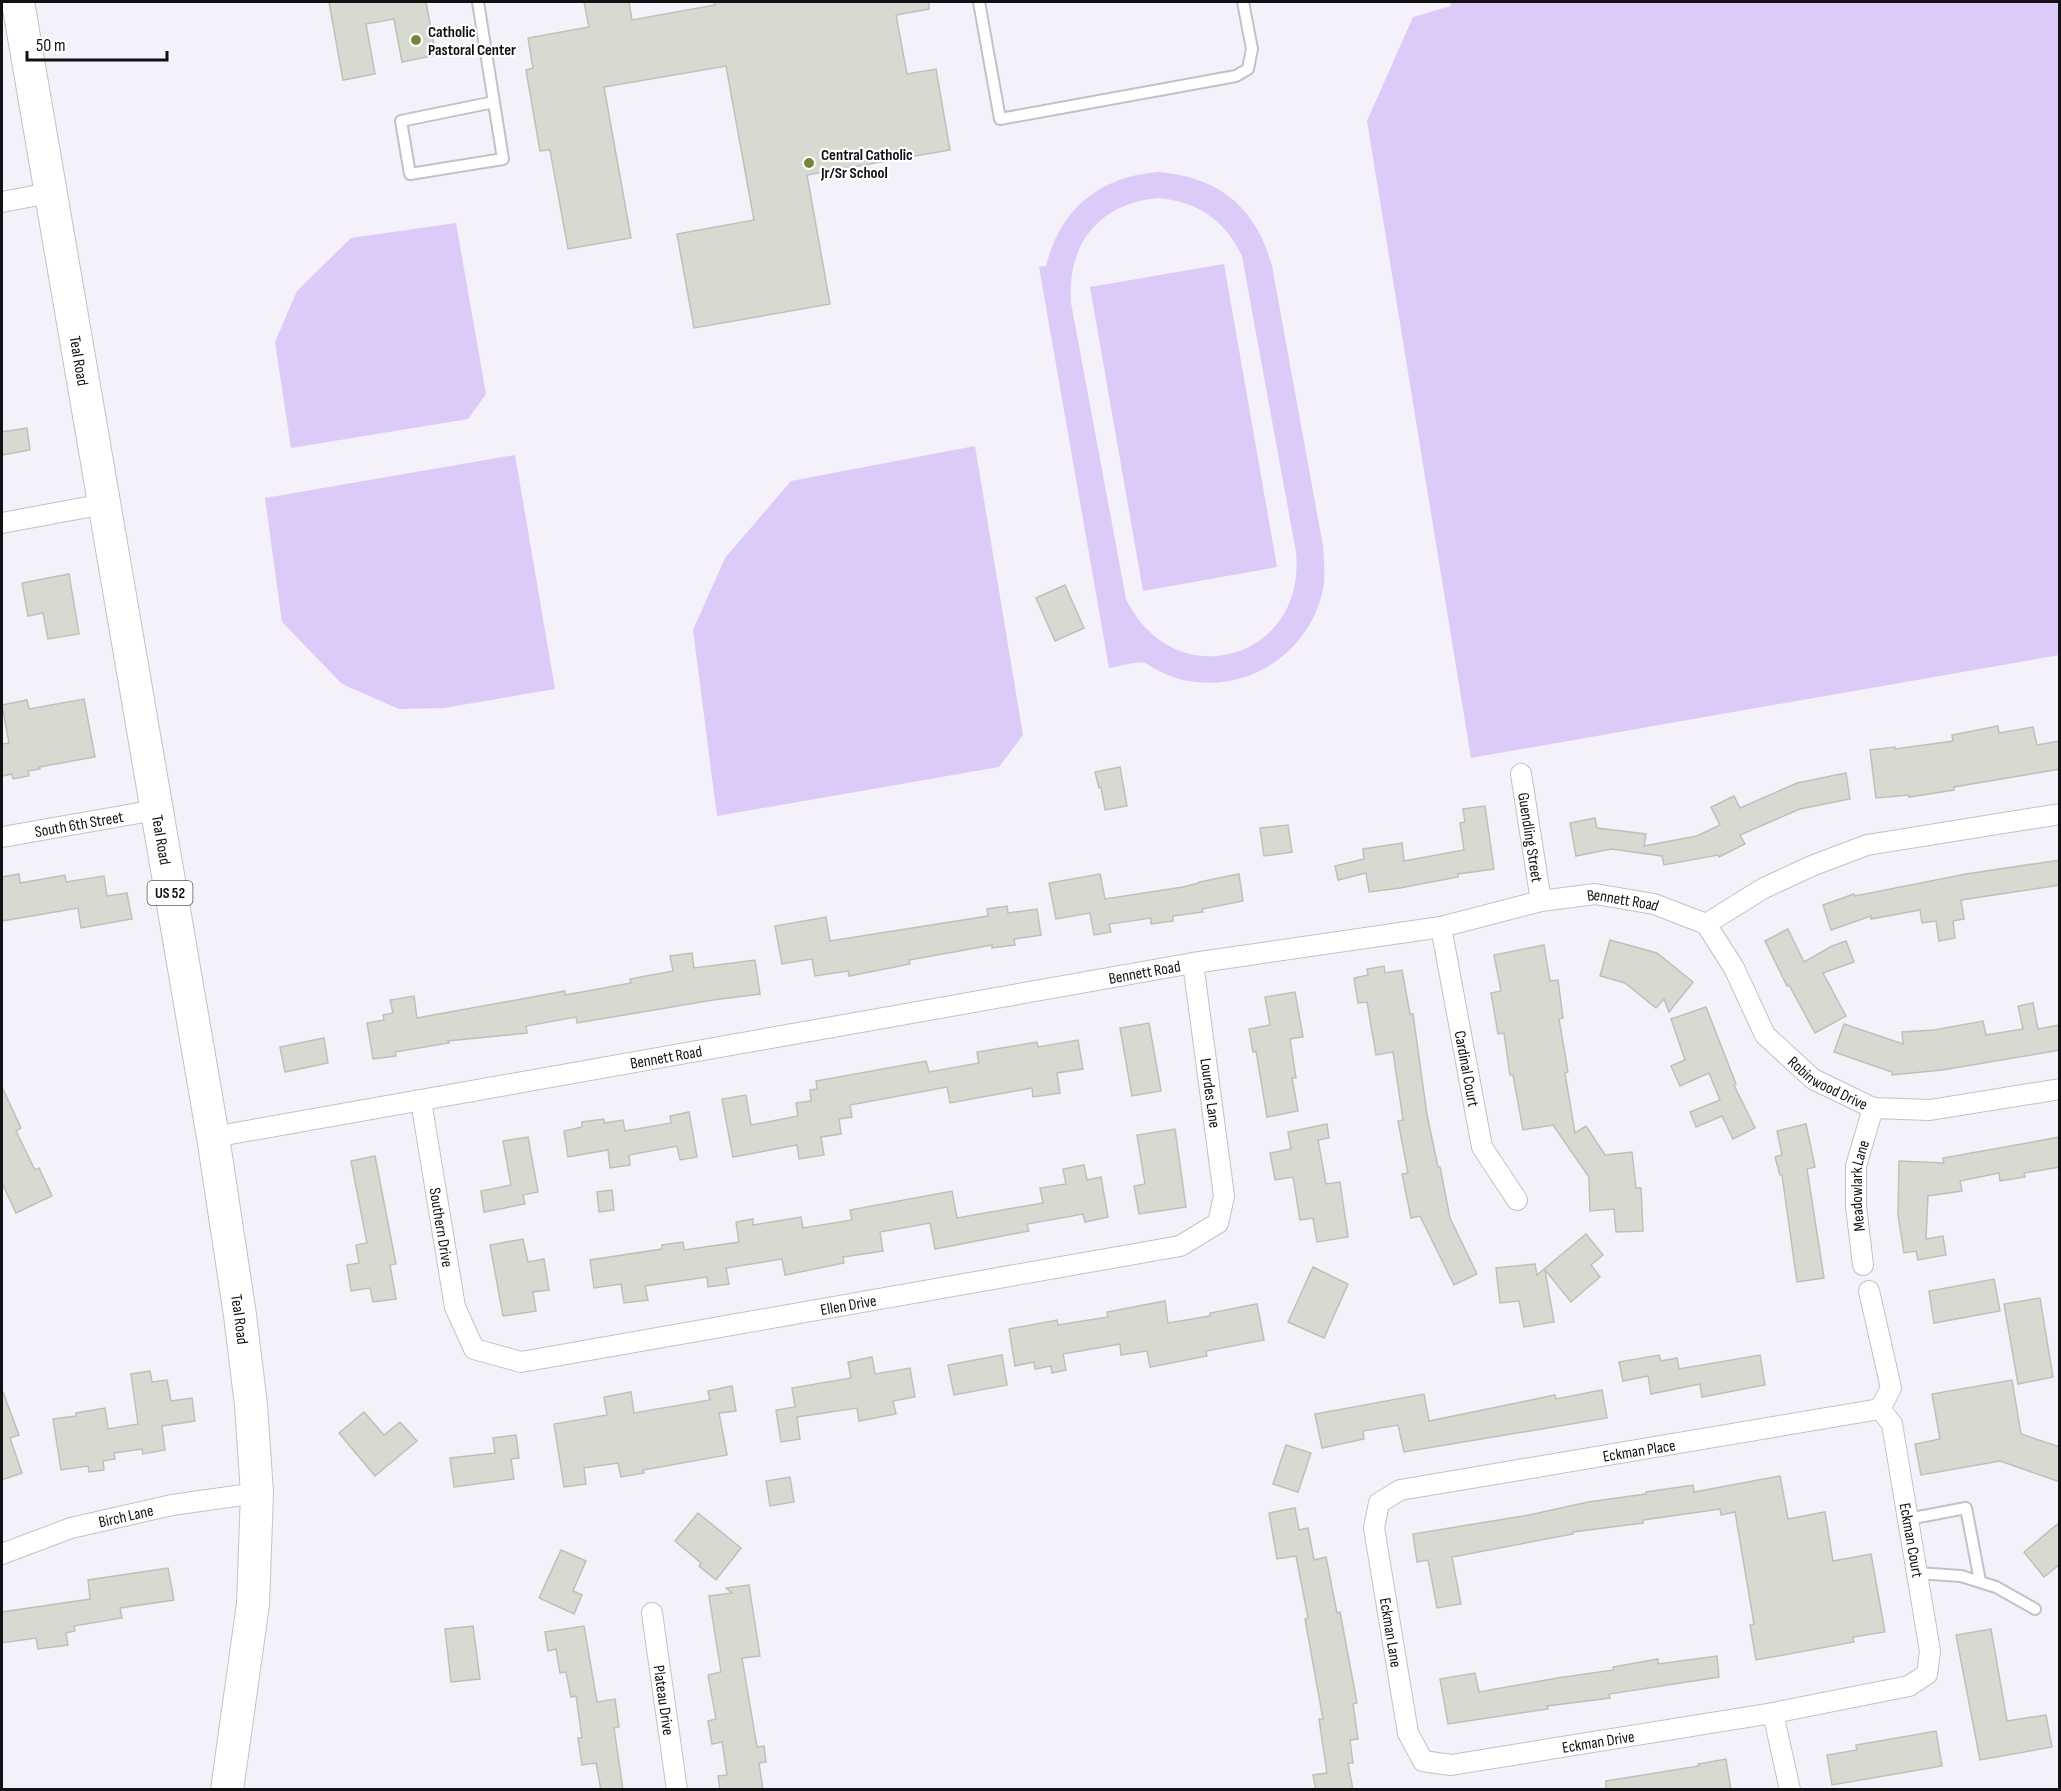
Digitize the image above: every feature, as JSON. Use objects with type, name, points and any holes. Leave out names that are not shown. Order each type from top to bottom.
[{"type":"main road","name":"Teal Road","points":[[18,2],[213,1137],[251,1405],[257,1493],[253,1604],[227,1790]]},
{"type":"street","points":[[2,202],[50,193]]},
{"type":"street","points":[[2,523],[104,504]]},
{"type":"street","name":"Guendling Street","points":[[1521,774],[1541,901]]},
{"type":"street","name":"South 6th Street","points":[[2,837],[156,810]]},
{"type":"street","points":[[1706,924],[1764,888],[1814,865],[1867,845],[2060,814]]},
{"type":"street","name":"Bennett Road","points":[[213,1137],[1193,963],[1442,927],[1541,901],[1595,894],[1654,904],[1706,924]]},
{"type":"street","name":"Robinwood Drive","points":[[1706,924],[1734,968],[1765,1035],[1813,1079],[1873,1108],[1930,1110],[2060,1089]]},
{"type":"street","name":"Cardinal Court","points":[[1442,927],[1482,1147],[1517,1200]]},
{"type":"street","name":"Lourdes Lane","points":[[1193,963],[1224,1196],[1218,1223]]},
{"type":"street","name":"Southern Drive","points":[[421,1101],[455,1307],[474,1349]]},
{"type":"street","name":"Meadowlark Lane","points":[[1863,1265],[1856,1206],[1856,1166],[1873,1108]]},
{"type":"street","name":"Ellen Drive","points":[[474,1349],[521,1362],[1180,1246],[1218,1223]]},
{"type":"street","points":[[1869,1291],[1891,1388],[1880,1410]]},
{"type":"street","name":"Eckman Place","points":[[1379,1503],[1400,1490],[1880,1410]]},
{"type":"street","name":"Eckman Court","points":[[1880,1410],[1892,1424],[1930,1651],[1927,1674]]},
{"type":"street","name":"Birch Lane","points":[[2,1554],[71,1528],[172,1505],[257,1493]]},
{"type":"street","name":"Eckman Lane","points":[[1379,1503],[1374,1528],[1408,1733],[1422,1761]]},
{"type":"street","name":"Plateau Drive","points":[[652,1613],[677,1790]]},
{"type":"street","name":"Eckman Drive","points":[[1422,1761],[1451,1765],[1773,1713],[1909,1686],[1927,1674]]},
{"type":"street","points":[[1773,1713],[1790,1790]]},
{"type":"lane","points":[[478,2],[494,102],[503,159],[410,174],[401,121],[494,102]]},
{"type":"lane","points":[[979,2],[1000,119],[1236,76],[1248,69],[1252,50],[1243,2]]},
{"type":"lane","points":[[1908,1519],[1966,1508],[1980,1581]]},
{"type":"lane","points":[[1917,1573],[1961,1576],[1980,1581],[1996,1587],[2035,1609]]},
{"type":"shaded area","points":[[1450,2],[2059,2],[2059,655],[1471,758],[1367,121],[1413,17],[1451,6]]},
{"type":"shaded area","points":[[1158,172],[1180,175],[1217,188],[1245,212],[1256,227],[1272,266],[1323,546],[1324,583],[1309,626],[1296,643],[1280,658],[1261,670],[1241,678],[1219,682],[1182,680],[1145,663],[1109,668],[1039,267],[1046,266],[1053,246],[1072,212],[1101,189],[1137,175]],"holes":[[[1158,198],[1185,203],[1208,215],[1227,232],[1242,256],[1296,552],[1294,589],[1281,619],[1260,640],[1233,653],[1204,656],[1174,649],[1148,630],[1126,599],[1071,303],[1074,263],[1090,231],[1103,218],[1137,202]]]},
{"type":"shaded area","points":[[456,223],[486,394],[468,419],[291,448],[275,342],[297,291],[351,238]]},
{"type":"shaded area","points":[[1224,264],[1277,567],[1143,591],[1090,287]]},
{"type":"shaded area","points":[[975,446],[1023,735],[999,767],[717,816],[693,630],[725,558],[791,481]]},
{"type":"shaded area","points":[[515,455],[555,689],[444,708],[399,709],[342,684],[282,622],[265,498]]},
{"type":"building","name":"Catholic Pastoral Center","points":[[329,2],[426,2],[436,55],[402,62],[394,19],[366,24],[375,74],[343,80]]},
{"type":"building","name":"Central Catholic Jr/Sr School","points":[[584,2],[629,2],[632,20],[715,5],[714,2],[929,2],[929,9],[896,15],[907,74],[936,69],[950,150],[807,175],[830,304],[694,328],[677,234],[754,220],[726,66],[604,87],[631,238],[568,249],[550,150],[540,151],[526,70],[533,68],[528,38],[589,27]]},
{"type":"building","points":[[27,428],[30,450],[2,455],[2,432]]},
{"type":"building","points":[[69,574],[79,634],[48,639],[43,613],[28,616],[22,583]]},
{"type":"building","points":[[1065,585],[1084,628],[1055,641],[1036,598]]},
{"type":"building","points":[[84,699],[95,757],[39,767],[40,769],[28,771],[29,776],[13,779],[12,774],[2,776],[2,744],[9,743],[2,705],[27,700],[29,709]]},
{"type":"building","points":[[1998,726],[1999,733],[2033,727],[2037,745],[2060,741],[2060,769],[1954,787],[1954,790],[1909,797],[1909,795],[1876,798],[1870,750],[1953,741],[1952,735]]},
{"type":"building","points":[[1120,767],[1127,806],[1105,810],[1101,787],[1099,788],[1095,772]]},
{"type":"building","points":[[1846,773],[1850,799],[1800,809],[1740,835],[1745,844],[1719,857],[1718,855],[1664,865],[1662,856],[1611,849],[1576,856],[1570,823],[1595,818],[1597,828],[1646,834],[1644,846],[1697,836],[1720,825],[1711,807],[1734,796],[1740,808],[1797,783]]},
{"type":"building","points":[[1485,806],[1494,869],[1369,892],[1366,873],[1338,880],[1335,866],[1364,859],[1363,849],[1402,843],[1404,861],[1464,850],[1460,823],[1465,822],[1463,809]]},
{"type":"building","points":[[1288,825],[1292,852],[1264,856],[1260,828]]},
{"type":"building","points":[[2060,860],[2060,885],[1961,900],[1964,919],[1953,921],[1955,938],[1939,941],[1936,921],[1922,923],[1920,910],[1871,919],[1871,916],[1831,930],[1823,905],[1854,894],[1855,896],[1966,874]]},
{"type":"building","points":[[19,874],[20,883],[65,875],[66,882],[104,876],[107,896],[127,893],[132,919],[81,928],[78,908],[2,921],[2,877]]},
{"type":"building","points":[[1100,874],[1105,899],[1183,887],[1239,874],[1243,901],[1202,909],[1203,912],[1173,916],[1173,921],[1151,924],[1151,918],[1109,924],[1111,932],[1094,935],[1090,913],[1056,919],[1049,883]]},
{"type":"building","points":[[1007,906],[1008,913],[1037,909],[1041,935],[1014,939],[1015,945],[992,948],[992,945],[909,960],[910,964],[849,976],[848,971],[815,976],[812,959],[782,964],[775,926],[826,917],[830,941],[988,916],[987,909]]},
{"type":"building","points":[[1788,929],[1804,962],[1846,941],[1854,962],[1823,973],[1846,1016],[1815,1033],[1789,985],[1787,986],[1765,941]]},
{"type":"building","points":[[1610,940],[1657,953],[1693,982],[1669,1012],[1664,999],[1656,1008],[1625,983],[1600,976]]},
{"type":"building","points":[[1544,945],[1550,981],[1558,980],[1563,1018],[1559,1019],[1568,1072],[1565,1073],[1575,1133],[1586,1126],[1605,1155],[1632,1152],[1636,1188],[1641,1188],[1643,1231],[1616,1232],[1614,1209],[1590,1211],[1589,1177],[1553,1125],[1523,1130],[1513,1075],[1510,1075],[1504,1033],[1498,1034],[1491,993],[1501,991],[1494,955]]},
{"type":"building","points":[[692,953],[694,968],[755,960],[760,994],[577,1023],[576,1017],[526,1026],[527,1033],[448,1041],[449,1043],[395,1052],[396,1056],[373,1059],[367,1023],[384,1020],[383,1015],[393,1013],[390,1000],[414,996],[417,1018],[565,991],[565,995],[631,983],[630,979],[673,971],[670,956]]},
{"type":"building","points":[[1384,966],[1385,973],[1402,970],[1410,1014],[1413,1014],[1427,1115],[1450,1218],[1477,1274],[1454,1285],[1420,1216],[1411,1218],[1402,1174],[1408,1173],[1398,1121],[1403,1120],[1393,1052],[1376,1055],[1367,1002],[1358,1003],[1354,978],[1368,975],[1367,969]]},
{"type":"building","points":[[1295,992],[1303,1037],[1290,1039],[1296,1078],[1292,1078],[1298,1111],[1267,1117],[1256,1051],[1253,1052],[1249,1029],[1270,1025],[1265,997]]},
{"type":"building","points":[[2033,1003],[2038,1029],[2060,1025],[2060,1050],[1942,1070],[1892,1075],[1892,1072],[1834,1052],[1844,1024],[1903,1044],[1902,1032],[1934,1030],[1983,1021],[1986,1035],[2023,1029],[2018,1006]]},
{"type":"building","points":[[1706,1007],[1736,1084],[1734,1085],[1755,1128],[1733,1139],[1722,1116],[1696,1127],[1690,1112],[1720,1100],[1709,1073],[1680,1086],[1671,1066],[1685,1060],[1671,1019]]},
{"type":"building","points":[[1149,1023],[1161,1091],[1132,1096],[1120,1028]]},
{"type":"building","points":[[324,1038],[328,1063],[285,1072],[280,1047]]},
{"type":"building","points":[[1078,1040],[1083,1069],[1057,1073],[1060,1093],[1033,1097],[1032,1088],[950,1103],[947,1087],[850,1105],[852,1117],[839,1119],[841,1134],[821,1137],[824,1155],[799,1159],[797,1145],[733,1157],[722,1099],[746,1095],[751,1125],[798,1116],[796,1103],[811,1101],[810,1090],[817,1089],[816,1081],[926,1061],[929,1072],[979,1063],[977,1052],[1037,1042],[1038,1047]]},
{"type":"building","points":[[2,1087],[21,1128],[16,1131],[35,1170],[39,1168],[52,1196],[16,1213],[2,1183]]},
{"type":"building","points":[[689,1112],[697,1157],[680,1160],[677,1146],[629,1155],[630,1165],[610,1168],[608,1150],[568,1157],[564,1131],[582,1127],[582,1122],[604,1119],[604,1123],[623,1120],[625,1131],[671,1123],[670,1116]]},
{"type":"building","points":[[1327,1124],[1329,1138],[1318,1140],[1326,1184],[1340,1182],[1348,1237],[1317,1242],[1313,1218],[1300,1220],[1293,1177],[1275,1180],[1270,1153],[1291,1149],[1288,1132]]},
{"type":"building","points":[[1806,1124],[1815,1167],[1807,1169],[1824,1278],[1797,1282],[1782,1175],[1780,1175],[1775,1157],[1782,1155],[1777,1131]]},
{"type":"building","points":[[1175,1129],[1186,1207],[1139,1214],[1134,1186],[1145,1184],[1137,1135]]},
{"type":"building","points":[[528,1137],[538,1192],[523,1195],[525,1204],[484,1212],[481,1191],[511,1185],[503,1141]]},
{"type":"building","points":[[2060,1137],[2060,1167],[2024,1173],[2025,1177],[2000,1181],[1999,1173],[1960,1181],[1962,1191],[1928,1196],[1926,1239],[1943,1236],[1946,1255],[1918,1260],[1916,1251],[1904,1253],[1898,1215],[1899,1161],[1944,1163],[1943,1158]]},
{"type":"building","points":[[375,1156],[396,1264],[390,1265],[396,1299],[373,1302],[370,1288],[351,1291],[347,1265],[359,1263],[356,1245],[367,1243],[351,1161]]},
{"type":"building","points":[[1084,1165],[1087,1180],[1101,1177],[1108,1217],[1085,1222],[1083,1214],[1027,1224],[1029,1231],[935,1249],[930,1223],[880,1232],[883,1251],[843,1257],[844,1263],[785,1275],[782,1259],[726,1268],[729,1284],[708,1287],[707,1277],[645,1286],[648,1300],[624,1303],[621,1284],[594,1288],[590,1260],[662,1249],[662,1245],[683,1242],[684,1250],[739,1242],[736,1222],[753,1219],[753,1225],[801,1217],[803,1228],[852,1220],[850,1210],[952,1191],[957,1218],[1043,1203],[1040,1188],[1066,1184],[1063,1169]]},
{"type":"building","points":[[612,1190],[614,1210],[599,1212],[597,1192]]},
{"type":"building","points":[[1586,1234],[1603,1255],[1591,1265],[1600,1277],[1571,1302],[1545,1270],[1554,1322],[1524,1327],[1519,1301],[1500,1303],[1496,1268],[1535,1264],[1537,1275]]},
{"type":"building","points":[[523,1239],[528,1262],[544,1259],[549,1290],[533,1292],[536,1311],[503,1316],[490,1245]]},
{"type":"building","points":[[1313,1267],[1348,1284],[1324,1338],[1288,1322]]},
{"type":"building","points":[[1994,1279],[2000,1311],[1934,1323],[1929,1291]]},
{"type":"building","points":[[2040,1298],[2053,1377],[2018,1384],[2004,1304]]},
{"type":"building","points":[[1165,1301],[1168,1323],[1210,1316],[1210,1313],[1257,1304],[1264,1340],[1206,1351],[1207,1356],[1150,1367],[1147,1351],[1121,1355],[1120,1344],[1063,1354],[1066,1370],[1052,1373],[1051,1366],[1035,1369],[1034,1362],[1015,1366],[1009,1329],[1057,1320],[1058,1325],[1108,1317],[1107,1312]]},
{"type":"building","points":[[1002,1355],[1007,1385],[954,1395],[948,1365]]},
{"type":"building","points":[[1659,1355],[1661,1361],[1677,1358],[1679,1369],[1760,1355],[1765,1385],[1702,1397],[1700,1384],[1651,1394],[1648,1376],[1623,1381],[1619,1362]]},
{"type":"building","points":[[872,1357],[875,1374],[910,1368],[915,1397],[893,1401],[896,1414],[859,1421],[857,1408],[797,1417],[800,1439],[781,1442],[776,1410],[795,1407],[792,1388],[851,1378],[848,1362]]},
{"type":"building","points":[[150,1371],[152,1382],[167,1380],[171,1401],[192,1398],[195,1421],[162,1426],[165,1450],[143,1454],[142,1449],[114,1453],[115,1459],[103,1461],[104,1470],[89,1472],[88,1466],[61,1470],[53,1419],[76,1416],[76,1413],[105,1408],[108,1429],[138,1424],[131,1374]]},
{"type":"building","points":[[2012,1380],[2021,1434],[2060,1447],[2060,1482],[2000,1461],[1921,1475],[1915,1444],[1940,1439],[1932,1394]]},
{"type":"building","points":[[732,1386],[736,1411],[719,1413],[727,1455],[643,1470],[644,1473],[621,1477],[618,1463],[584,1468],[586,1484],[564,1487],[554,1424],[607,1415],[604,1397],[631,1392],[634,1413],[710,1400],[708,1391]]},
{"type":"building","points":[[1602,1390],[1607,1418],[1404,1452],[1398,1425],[1363,1431],[1364,1439],[1322,1448],[1315,1414],[1424,1394],[1429,1421],[1555,1395],[1556,1399]]},
{"type":"building","points":[[2,1392],[19,1435],[10,1438],[22,1473],[2,1480]]},
{"type":"building","points":[[364,1412],[384,1435],[400,1422],[417,1441],[375,1476],[339,1433]]},
{"type":"building","points":[[516,1435],[519,1458],[511,1459],[514,1479],[454,1487],[450,1458],[495,1453],[493,1438]]},
{"type":"building","points":[[1286,1445],[1311,1453],[1298,1492],[1273,1484]]},
{"type":"building","points":[[1780,1476],[1788,1519],[1825,1512],[1833,1561],[1871,1554],[1885,1632],[1853,1637],[1854,1642],[1756,1660],[1750,1625],[1754,1624],[1735,1512],[1721,1515],[1720,1509],[1643,1520],[1643,1523],[1573,1532],[1573,1534],[1452,1557],[1461,1604],[1437,1608],[1428,1560],[1417,1562],[1413,1534],[1529,1515],[1588,1502],[1646,1494],[1646,1492],[1693,1485],[1694,1492]]},
{"type":"building","points":[[790,1477],[794,1502],[770,1506],[766,1481]]},
{"type":"building","points":[[1295,1508],[1299,1530],[1308,1528],[1314,1560],[1326,1557],[1337,1613],[1340,1612],[1357,1703],[1353,1704],[1358,1739],[1350,1740],[1353,1763],[1348,1763],[1353,1790],[1316,1790],[1313,1775],[1327,1773],[1319,1719],[1323,1719],[1305,1619],[1308,1618],[1296,1556],[1277,1559],[1269,1513]]},
{"type":"building","points":[[698,1513],[741,1548],[716,1580],[699,1566],[701,1563],[675,1541]]},
{"type":"building","points":[[2060,1522],[2060,1564],[2044,1577],[2024,1552]]},
{"type":"building","points":[[561,1550],[586,1561],[573,1591],[582,1595],[574,1614],[539,1598]]},
{"type":"building","points":[[168,1568],[174,1600],[120,1608],[122,1618],[74,1626],[75,1631],[66,1633],[68,1645],[38,1649],[36,1638],[2,1643],[2,1612],[90,1599],[88,1580]]},
{"type":"building","points":[[749,1585],[760,1656],[742,1658],[757,1747],[764,1746],[766,1762],[759,1763],[763,1790],[720,1790],[718,1776],[727,1775],[722,1742],[712,1744],[708,1721],[716,1719],[708,1675],[721,1672],[709,1596],[732,1593],[726,1588]]},
{"type":"building","points":[[473,1626],[480,1679],[451,1682],[445,1629]]},
{"type":"building","points":[[584,1626],[597,1702],[615,1699],[619,1727],[614,1728],[623,1790],[601,1790],[596,1763],[582,1765],[578,1738],[582,1738],[576,1696],[571,1697],[566,1672],[560,1673],[556,1649],[548,1651],[545,1632]]},
{"type":"building","points":[[1991,1629],[2007,1721],[2046,1715],[2052,1747],[1980,1760],[1956,1635]]},
{"type":"building","points":[[1717,1656],[1719,1677],[1609,1694],[1610,1698],[1547,1706],[1548,1709],[1448,1724],[1440,1679],[1475,1673],[1479,1692],[1614,1670],[1613,1667],[1658,1659],[1658,1664]]},
{"type":"building","points":[[1936,1731],[1942,1766],[1832,1785],[1827,1755],[1857,1750],[1856,1745]]},
{"type":"building","points":[[1726,1759],[1731,1790],[1606,1790],[1606,1781],[1699,1766],[1698,1764]]},
{"type":"place","name":"Catholic Pastoral Center","points":[[416,40]]},
{"type":"place","name":"Central Catholic Jr/Sr School","points":[[809,163]]}]
